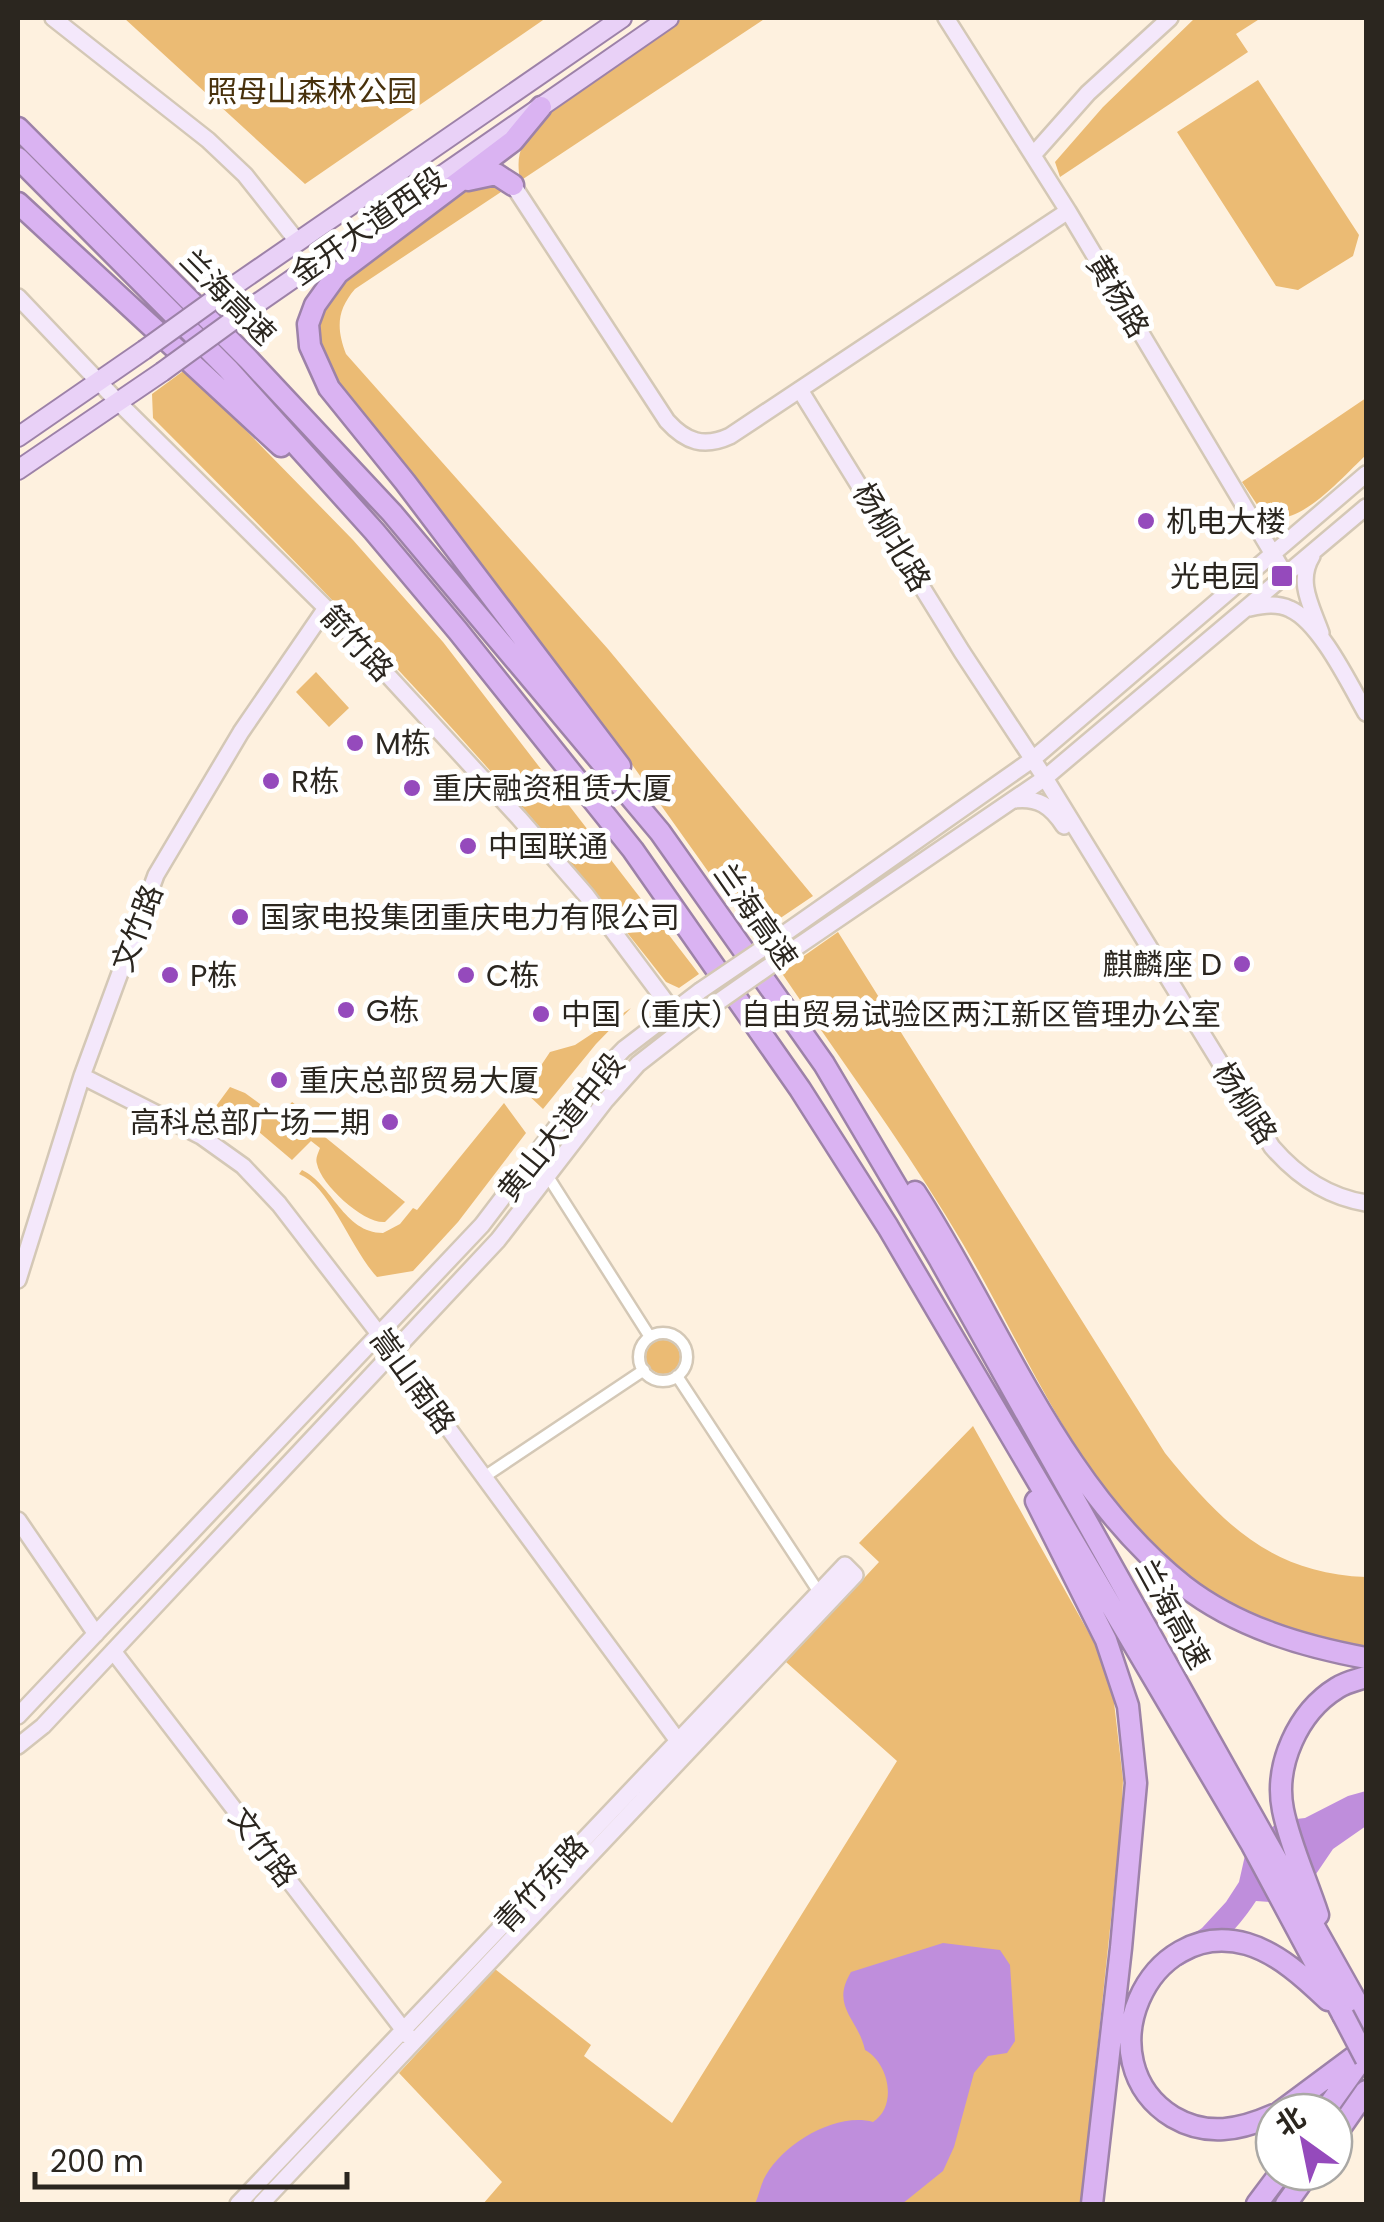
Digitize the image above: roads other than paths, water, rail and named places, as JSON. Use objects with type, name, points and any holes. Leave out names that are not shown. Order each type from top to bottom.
[{"type":"highway","points":[[513,184],[508,152],[540,107]]},
{"type":"highway","name":"兰海高速","points":[[18,128],[249,360],[379,499],[660,832],[824,1064],[940,1260],[1168,1686],[1335,1964],[1358,2015]]},
{"type":"highway","points":[[513,141],[338,273],[315,305],[308,324],[310,346],[329,388],[610,751],[660,832]]},
{"type":"highway","name":"兰海高速","points":[[18,158],[228,370],[374,531],[633,850],[800,1088],[957,1342]]},
{"type":"highway","points":[[453,187],[496,174],[513,184]]},
{"type":"highway","points":[[18,204],[374,531]]},
{"type":"highway","points":[[824,1064],[953,1250],[1043,1414],[1076,1465],[1146,1550],[1185,1587],[1273,1635],[1366,1658]]},
{"type":"highway","points":[[957,1342],[1168,1686],[1252,1844],[1308,1968],[1358,2015],[1366,2053],[1338,2092]]},
{"type":"highway","points":[[957,1342],[1106,1640],[1128,1706],[1136,1784],[1092,2204]]},
{"type":"highway","points":[[1335,1964],[1282,1808],[1282,1776],[1289,1746],[1312,1708],[1340,1686],[1366,1677]]},
{"type":"highway","points":[[1254,2124],[1210,2132],[1158,2108],[1142,2086],[1130,2056],[1140,1991],[1160,1968],[1185,1950],[1214,1941],[1246,1944],[1308,1968]]},
{"type":"highway","points":[[1308,2092],[1366,2053]]},
{"type":"main road","name":"金开大道西段","points":[[18,437],[622,18]]},
{"type":"main road","name":"金开大道西段","points":[[18,470],[669,18]]},
{"type":"street","name":"黄杨路","points":[[946,18],[1068,212],[1286,576]]},
{"type":"street","points":[[1033,155],[1088,93],[1170,18]]},
{"type":"street","points":[[57,22],[208,140],[245,175],[297,241]]},
{"type":"street","points":[[513,184],[678,432],[704,444],[717,442],[800,390],[1068,212]]},
{"type":"street","name":"箭竹路","points":[[18,297],[326,608],[586,894],[672,1010]]},
{"type":"street","name":"杨柳北路","points":[[800,390],[983,685]]},
{"type":"street","name":"黄山大道中段","points":[[18,1716],[482,1225],[586,1088],[624,1049],[672,1010],[1033,759],[1366,474]]},
{"type":"street","name":"黄山大道中段","points":[[18,1746],[43,1726],[498,1240],[638,1064],[711,1007],[1045,778],[1366,507]]},
{"type":"street","points":[[1315,551],[1304,582],[1326,646],[1366,713]]},
{"type":"street","points":[[1248,608],[1268,605],[1292,610],[1326,646]]},
{"type":"street","name":"文竹路","points":[[18,1280],[82,1076],[156,875],[241,732],[326,608]]},
{"type":"street","points":[[983,685],[1016,753],[1016,765],[1007,779]]},
{"type":"street","name":"杨柳路","points":[[983,685],[1045,778],[1272,1147],[1310,1182],[1338,1196],[1366,1203]]},
{"type":"street","name":"杨柳路","points":[[1014,800],[1040,802],[1058,818],[1266,1150],[1307,1188],[1334,1202],[1366,1211]]},
{"type":"street","name":"嵩山南路","points":[[82,1076],[201,1136],[242,1166],[278,1204],[392,1351],[681,1746]]},
{"type":"street","points":[[547,1175],[650,1337]]},
{"type":"street","points":[[666,1333],[685,1347],[686,1363],[677,1376],[662,1380],[644,1370],[641,1349],[650,1337],[666,1333]]},
{"type":"street","points":[[484,1477],[644,1370]]},
{"type":"street","points":[[677,1376],[823,1598]]},
{"type":"street","points":[[18,1520],[96,1634]]},
{"type":"street","name":"青竹东路","points":[[238,2204],[408,2036],[850,1570]]},
{"type":"street","name":"文竹路","points":[[113,1651],[408,2036]]},
{"type":"street","name":"青竹东路","points":[[262,2204],[408,2036]]},
{"type":"place","name":"机电大楼","points":[[1146,521]]},
{"type":"place","name":"光电园","points":[[1282,576]]},
{"type":"place","name":"M栋","points":[[355,743]]},
{"type":"place","name":"R栋","points":[[271,781]]},
{"type":"place","name":"重庆融资租赁大厦","points":[[412,788]]},
{"type":"place","name":"中国联通","points":[[468,846]]},
{"type":"place","name":"国家电投集团重庆电力有限公司","points":[[240,917]]},
{"type":"place","name":"麒麟座 D","points":[[1242,964]]},
{"type":"place","name":"P栋","points":[[170,975]]},
{"type":"place","name":"C栋","points":[[466,975]]},
{"type":"place","name":"G栋","points":[[346,1010]]},
{"type":"place","name":"中国（重庆）自由贸易试验区两江新区管理办公室","points":[[541,1014]]},
{"type":"place","name":"重庆总部贸易大厦","points":[[279,1080]]},
{"type":"place","name":"高科总部广场二期","points":[[390,1122]]},
{"type":"park label","name":"照母山森林公园","points":[[312,91]]}]
